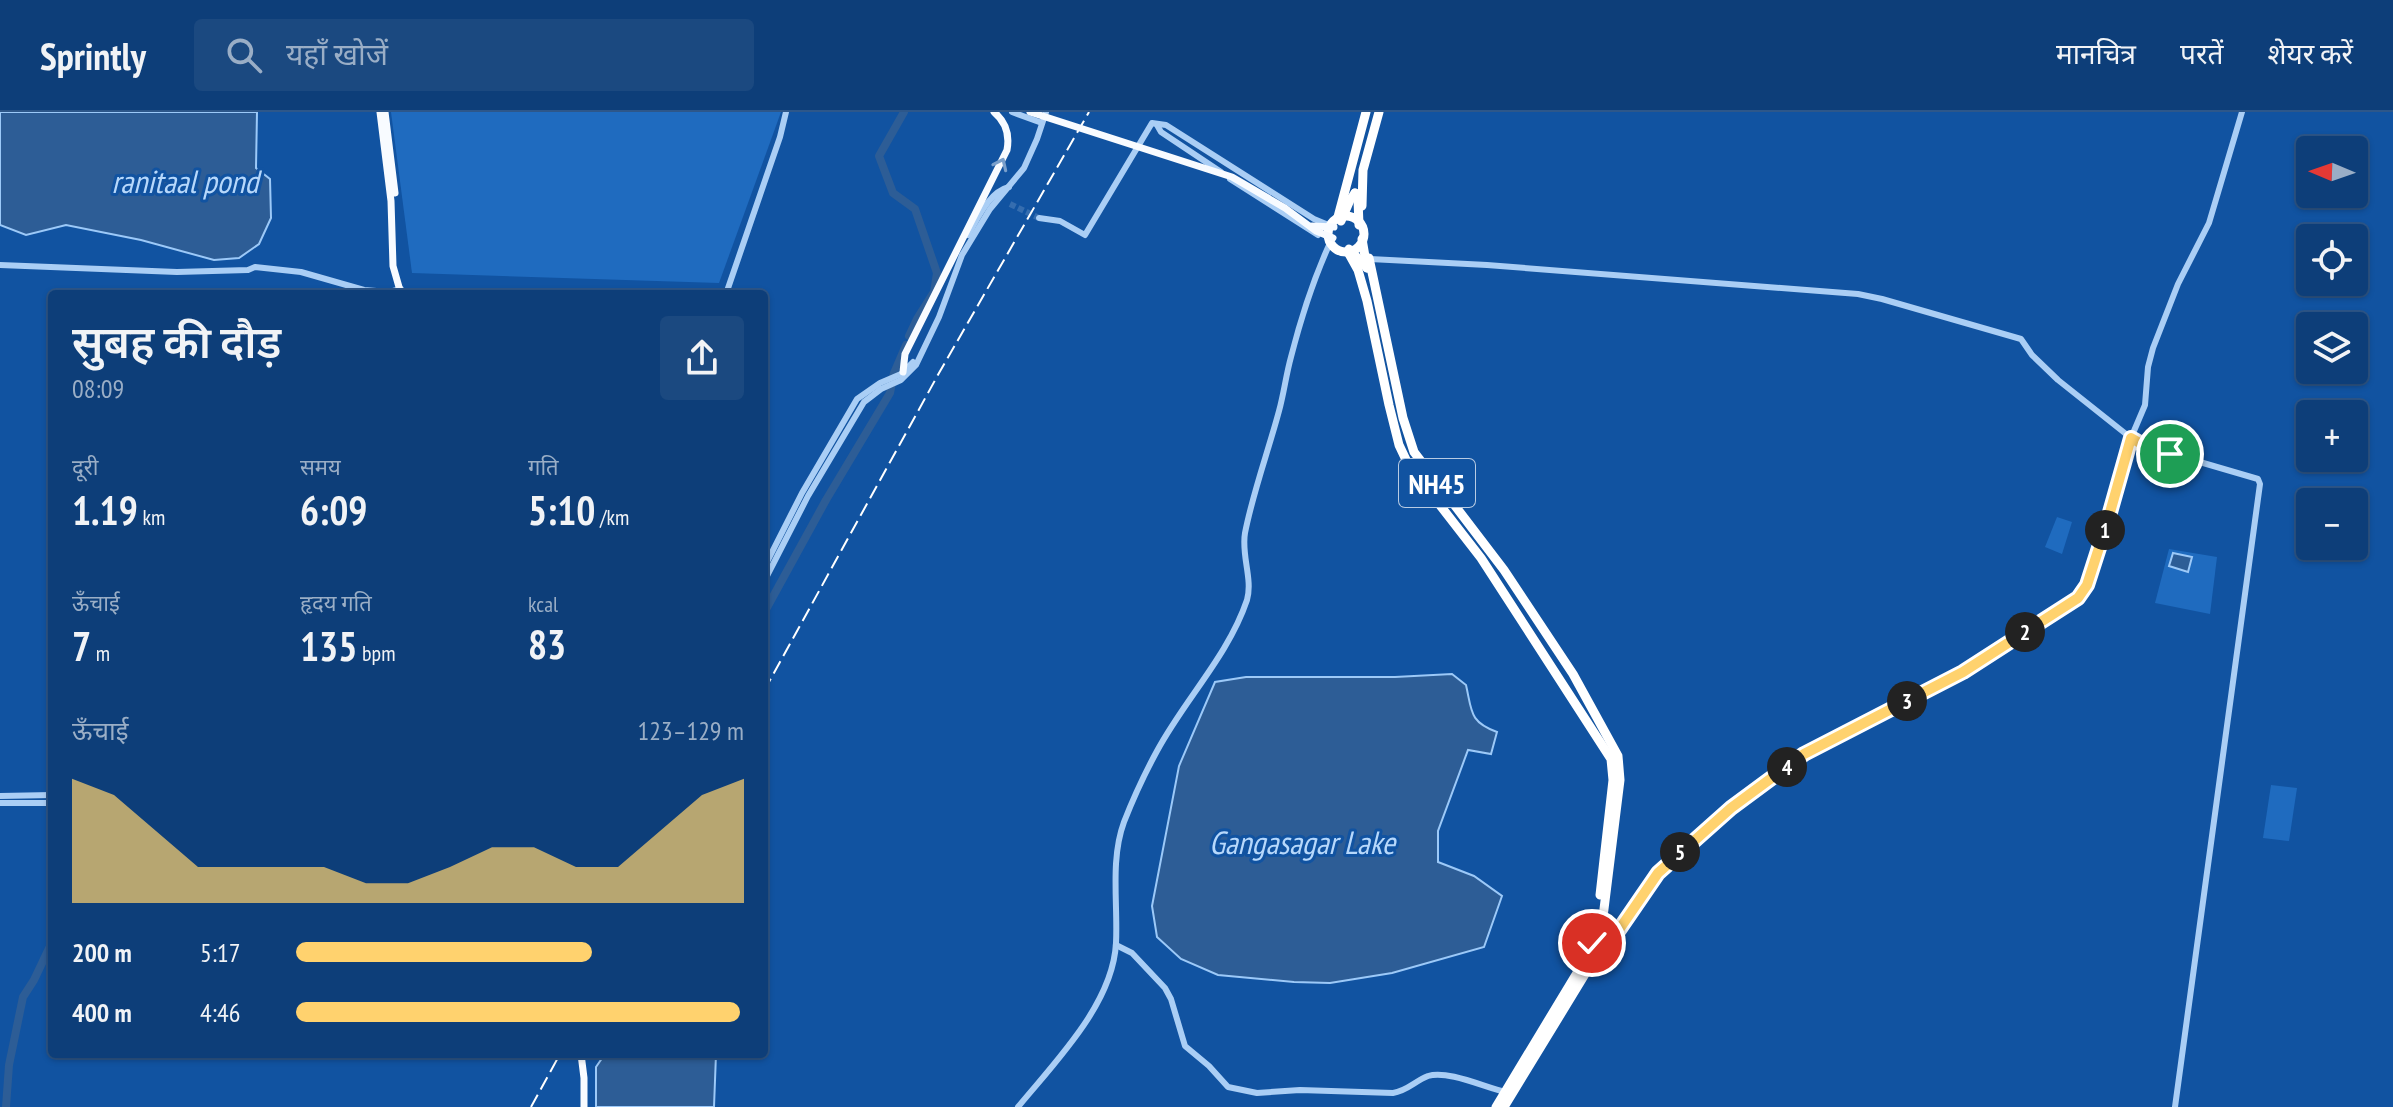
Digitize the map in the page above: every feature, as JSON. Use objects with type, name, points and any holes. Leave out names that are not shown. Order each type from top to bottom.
[{"type":"highway","points":[[1366,112],[1344,202],[1330,240],[1368,263]]},
{"type":"highway","points":[[1360,224],[1363,170],[1377,112]]},
{"type":"highway","points":[[1377,112],[1355,193],[1407,451],[1499,573],[1567,676],[1585,697]]},
{"type":"highway","points":[[1336,222],[1355,193]]},
{"type":"highway","points":[[1336,222],[1349,219],[1360,224]]},
{"type":"highway","points":[[1348,251],[1363,238]]},
{"type":"highway","name":"NH45","points":[[1348,251],[1358,270],[1367,301],[1396,432],[1408,464],[1481,558],[1611,759],[1614,774],[1595,944]]},
{"type":"highway","name":"NH45","points":[[1368,263],[1403,418],[1414,452],[1494,555],[1615,747],[1620,769],[1607,886],[1587,971],[1496,1107]]},
{"type":"highway","points":[[1567,676],[1574,703]]},
{"type":"highway","name":"NH45","points":[[1504,1107],[1507,1093]]},
{"type":"main road","points":[[382,112],[391,201],[393,266],[401,290]]},
{"type":"main road","points":[[902,375],[904,359],[1007,150],[1008,132],[994,112]]},
{"type":"main road","points":[[1030,112],[1232,177],[1330,240]]},
{"type":"main road","points":[[1312,226],[1336,222]]},
{"type":"main road","points":[[582,1058],[584,1107]]},
{"type":"street","points":[[727,290],[786,112]]},
{"type":"street","points":[[1012,112],[1042,123]]},
{"type":"street","points":[[768,560],[802,493],[857,399],[902,375],[912,363],[962,244],[987,204],[1006,192],[1029,159],[1046,112]]},
{"type":"street","points":[[1595,944],[1604,946],[1612,940],[1653,878],[1675,856],[1731,808],[1804,754],[1963,672],[2083,592],[2131,438],[2145,405],[2153,348],[2178,284],[2209,223],[2242,112]]},
{"type":"street","points":[[1039,218],[1060,221],[1085,235],[1150,123],[1166,125],[1320,223],[1336,222]]},
{"type":"street","points":[[1018,1107],[1095,1007],[1111,971],[1116,945],[1118,852],[1124,823],[1157,751],[1218,658],[1247,597],[1244,545],[1253,500],[1313,278],[1330,240],[1309,231],[1238,185],[1161,132],[1157,125]]},
{"type":"street","points":[[1368,263],[1487,265],[1858,294],[1882,299],[2021,339],[2032,355],[2058,380],[2131,438],[2170,454],[2256,477],[2260,484],[2175,1107]]},
{"type":"street","points":[[0,265],[177,272],[248,270],[255,267],[301,272],[364,290]]},
{"type":"street","points":[[768,574],[795,520],[857,413],[881,386]]},
{"type":"street","points":[[0,796],[48,795]]},
{"type":"street","points":[[0,803],[48,803]]},
{"type":"street","points":[[1116,945],[1132,953],[1165,988],[1185,1046],[1228,1087],[1257,1093],[1300,1090],[1393,1093],[1434,1074],[1507,1093]]},
{"type":"shaded area","points":[[391,112],[781,112],[719,283],[412,273]]},
{"type":"shaded area","points":[[2057,517],[2072,522],[2062,554],[2045,547]]},
{"type":"shaded area","points":[[2169,549],[2217,557],[2210,614],[2155,603]]},
{"type":"shaded area","points":[[2271,785],[2297,788],[2289,841],[2263,838]]},
{"type":"water","name":"ranitaal pond","points":[[0,112],[257,112],[256,168],[270,179],[271,218],[259,244],[239,258],[214,260],[141,240],[66,225],[26,235],[0,225]]},
{"type":"water","points":[[2173,553],[2192,557],[2188,572],[2169,566]]},
{"type":"water","name":"Gangasagar Lake","points":[[1452,674],[1466,685],[1476,720],[1497,732],[1491,754],[1468,750],[1438,831],[1438,862],[1474,876],[1502,896],[1484,947],[1392,973],[1330,983],[1294,982],[1218,975],[1181,959],[1157,937],[1152,906],[1179,766],[1215,682],[1246,677]]},
{"type":"water","points":[[602,1058],[716,1058],[714,1107],[596,1107],[596,1067]]},
{"type":"waterway","points":[[904,112],[879,156],[893,193],[915,209],[937,273],[934,292],[909,336]]},
{"type":"waterway","points":[[768,606],[890,393],[894,373],[906,345]]},
{"type":"waterway","points":[[6,1107],[9,1065],[23,997],[48,950]]},
{"type":"tunnel","points":[[1010,204],[1039,218]]},
{"type":"railway","points":[[768,684],[939,373],[1089,112]]},
{"type":"railway","points":[[531,1107],[558,1058]]},
{"type":"route","points":[[1592,943],[1604,946],[1612,940],[1653,878],[1675,856],[1731,808],[1804,754],[1963,672],[2078,598],[2087,585],[2131,438],[2170,454]]}]
